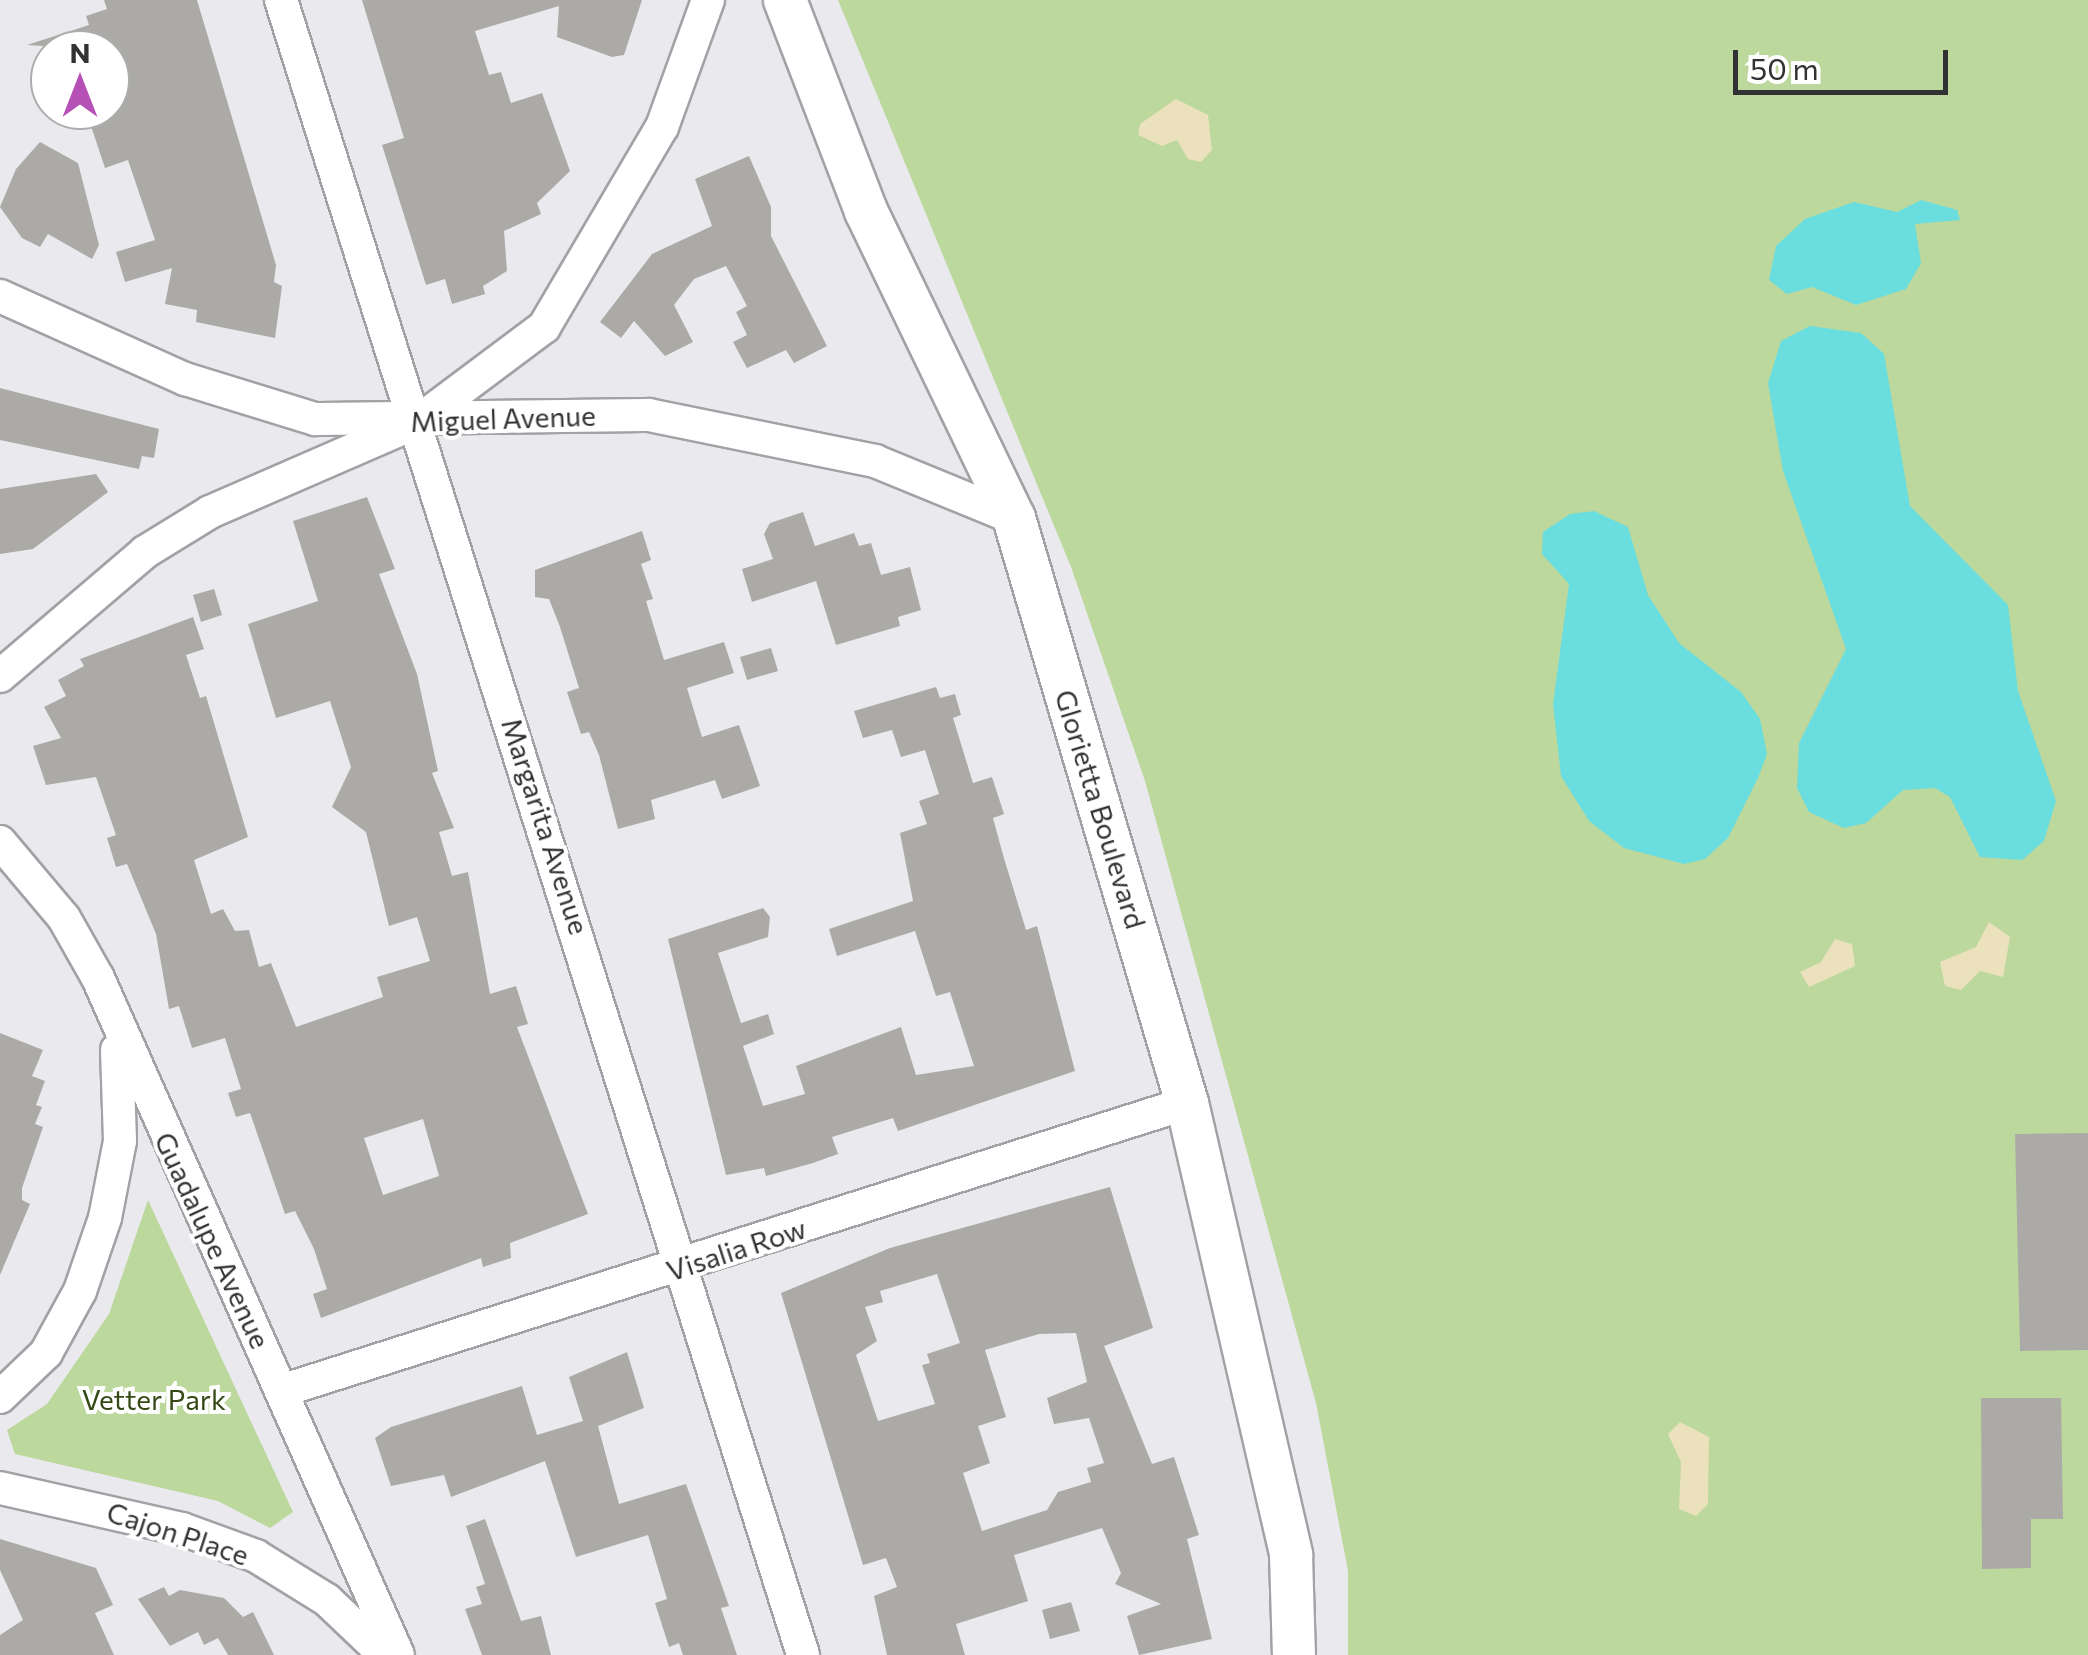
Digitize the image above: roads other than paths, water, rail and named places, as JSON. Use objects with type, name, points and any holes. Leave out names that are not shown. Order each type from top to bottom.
[{"type":"street","name":"Margarita Avenue","points":[[281,0],[686,1266],[803,1655]]},
{"type":"street","points":[[0,676],[145,552],[210,512],[417,422],[544,327],[662,127],[708,0]]},
{"type":"street","name":"Glorietta Boulevard","points":[[785,0],[866,211],[1014,518],[1187,1103],[1291,1555],[1294,1655]]},
{"type":"street","name":"Miguel Avenue","points":[[0,296],[185,378],[300,414],[417,422],[485,413],[649,415],[828,448],[1014,518]]},
{"type":"street","name":"Guadalupe Avenue","points":[[0,842],[64,918],[98,978],[120,1042],[284,1390],[398,1655]]},
{"type":"street","points":[[0,1398],[46,1354],[80,1291],[105,1218],[120,1122],[117,1048],[98,978]]},
{"type":"street","name":"Visalia Row","points":[[284,1390],[686,1266],[1187,1103]]},
{"type":"street","name":"Cajon Place","points":[[0,1488],[164,1524],[256,1556],[327,1600],[384,1655]]},
{"type":"water","points":[[1921,200],[1957,210],[1960,220],[1915,224],[1921,263],[1906,289],[1856,305],[1812,287],[1787,294],[1769,280],[1776,246],[1805,219],[1854,202],[1897,212]]},
{"type":"water","points":[[1810,326],[1861,333],[1884,354],[1910,506],[2008,605],[2018,691],[2056,801],[2044,841],[2022,860],[1980,857],[1950,797],[1935,788],[1903,790],[1866,823],[1844,828],[1809,812],[1797,788],[1799,743],[1846,649],[1783,471],[1768,383],[1781,341]]},
{"type":"water","points":[[1594,511],[1628,527],[1648,595],[1679,643],[1741,692],[1760,719],[1767,754],[1758,778],[1728,838],[1705,859],[1684,864],[1624,848],[1589,821],[1561,776],[1553,704],[1569,584],[1542,554],[1543,532],[1570,514]]},
{"type":"park label","name":"Vetter Park","points":[[154,1399]]}]
